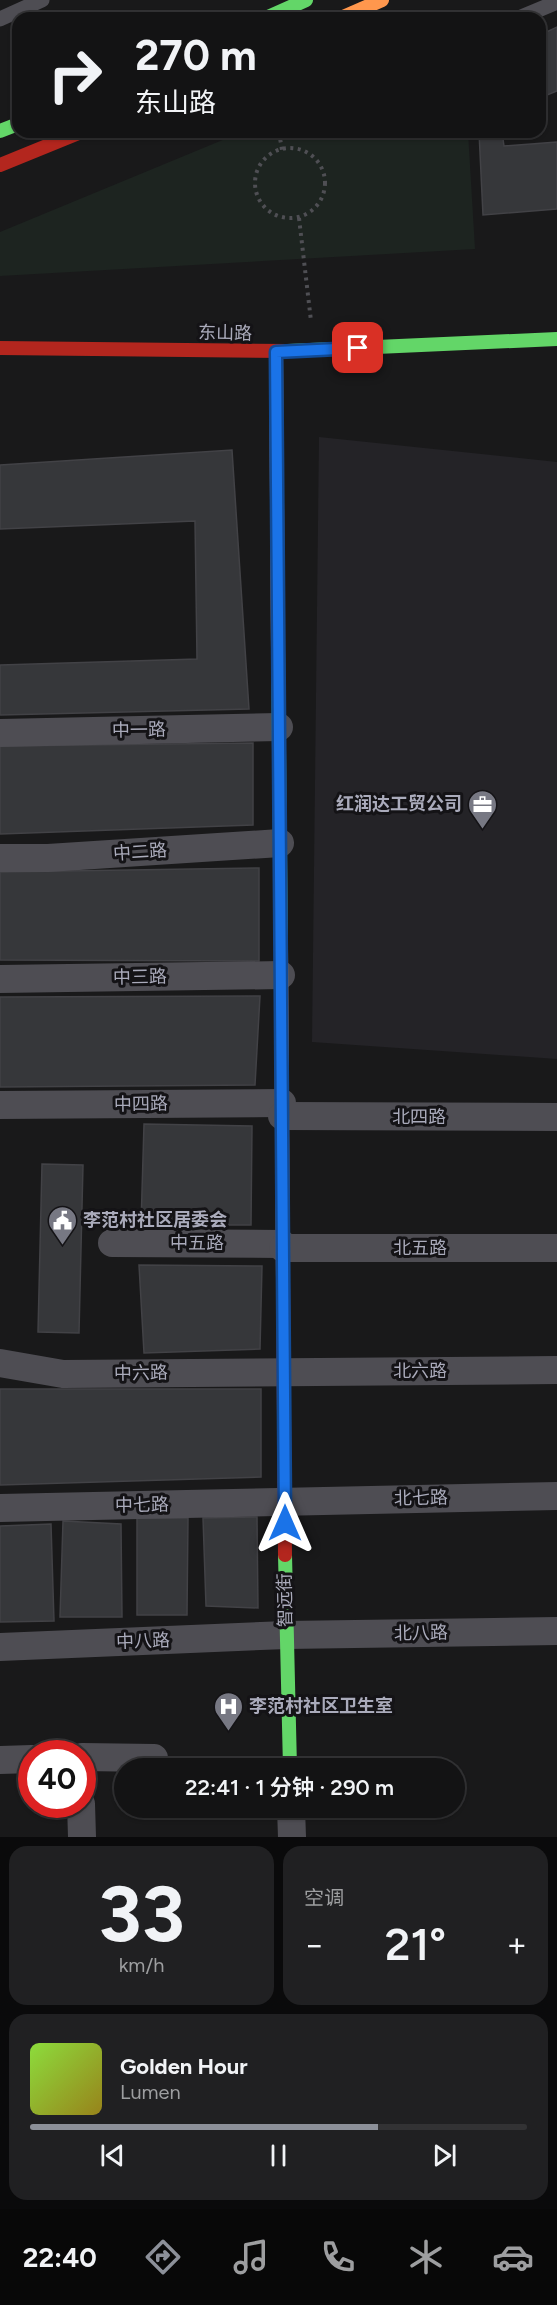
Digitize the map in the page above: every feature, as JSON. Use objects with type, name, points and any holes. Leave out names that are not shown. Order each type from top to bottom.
[{"type":"street","points":[[279,12],[306,0]]},
{"type":"street","points":[[355,12],[382,0]]},
{"type":"street","points":[[0,165],[66,138]]},
{"type":"street","name":"东山路","points":[[0,348],[276,352],[557,339]]},
{"type":"street","name":"智远街","points":[[276,352],[282,1246],[286,1635],[290,1758]]},
{"type":"street","name":"中一路","points":[[0,733],[279,727]]},
{"type":"street","name":"中二路","points":[[0,858],[48,858],[280,843]]},
{"type":"street","name":"中三路","points":[[0,979],[280,975]]},
{"type":"street","name":"中四路","points":[[0,1105],[282,1109]]},
{"type":"street","name":"北四路","points":[[282,1109],[557,1117]]},
{"type":"street","name":"中五路","points":[[112,1243],[282,1246]]},
{"type":"street","name":"北五路","points":[[282,1246],[557,1248]]},
{"type":"street","name":"中六路","points":[[0,1363],[63,1374],[284,1371]]},
{"type":"street","name":"北六路","points":[[284,1371],[557,1370]]},
{"type":"street","name":"北七路","points":[[285,1501],[557,1496]]},
{"type":"street","name":"中七路","points":[[0,1508],[285,1501]]},
{"type":"street","name":"北八路","points":[[286,1635],[557,1631]]},
{"type":"street","name":"中八路","points":[[0,1647],[286,1635]]},
{"type":"street","points":[[96,1757],[154,1758]]},
{"type":"street","points":[[0,1760],[18,1759]]},
{"type":"street","points":[[81,1818],[82,1837]]},
{"type":"street","points":[[291,1818],[292,1837]]},
{"type":"lane","points":[[15,12],[42,0]]},
{"type":"lane","points":[[533,12],[557,2]]},
{"type":"path","points":[[280,138],[282,150]]},
{"type":"path","points":[[293,148],[303,151],[320,164],[324,174],[323,195],[318,204],[309,213],[299,218],[275,215],[258,197],[256,186],[257,173],[262,163],[271,154],[293,148]]},
{"type":"path","points":[[299,218],[314,350]]},
{"type":"shaded area","points":[[227,138],[468,138],[475,249],[0,276],[0,232]]},
{"type":"shaded area","points":[[319,437],[557,462],[557,1059],[312,1042]]},
{"type":"building","points":[[557,27],[557,91],[546,96],[546,32]]},
{"type":"building","points":[[479,138],[503,138],[504,146],[557,142],[557,209],[483,215]]},
{"type":"building","points":[[232,450],[249,709],[0,715],[0,665],[197,659],[195,521],[0,529],[0,465]]},
{"type":"building","points":[[253,743],[253,825],[0,834],[0,746]]},
{"type":"building","points":[[259,868],[259,961],[0,960],[0,872]]},
{"type":"building","points":[[260,996],[255,1085],[0,1087],[0,997]]},
{"type":"building","points":[[144,1124],[252,1126],[251,1225],[141,1225]]},
{"type":"building","points":[[42,1164],[83,1165],[79,1333],[38,1332]]},
{"type":"building","points":[[139,1265],[262,1266],[260,1349],[144,1353]]},
{"type":"building","points":[[0,1389],[261,1389],[261,1477],[0,1485]]},
{"type":"building","points":[[257,1517],[258,1608],[206,1606],[203,1518]]},
{"type":"building","points":[[137,1518],[188,1518],[187,1615],[137,1615]]},
{"type":"building","points":[[63,1521],[121,1524],[122,1617],[60,1617]]},
{"type":"building","points":[[51,1524],[54,1621],[0,1622],[0,1526]]},
{"type":"traffic: fast","points":[[279,12],[306,0]]},
{"type":"traffic: fast","points":[[0,131],[12,126]]},
{"type":"traffic: fast","points":[[288,351],[557,339]]},
{"type":"traffic: fast","points":[[278,649],[281,947]]},
{"type":"traffic: fast","points":[[285,1555],[290,1758]]},
{"type":"traffic: slow","points":[[355,12],[382,0]]},
{"type":"traffic: slow","points":[[276,352],[278,649]]},
{"type":"traffic: slow","points":[[281,947],[283,1280]]},
{"type":"traffic: jam","points":[[0,165],[66,138]]},
{"type":"traffic: jam","points":[[0,348],[288,351]]},
{"type":"traffic: jam","points":[[283,1280],[285,1555]]},
{"type":"place","name":"红润达工贸公司","points":[[483,830]]},
{"type":"place","name":"李范村社区居委会","points":[[62,1246]]},
{"type":"place","name":"李范村社区卫生室","points":[[228,1732]]},
{"type":"route","points":[[285,1523],[276,352],[358,348]]}]
